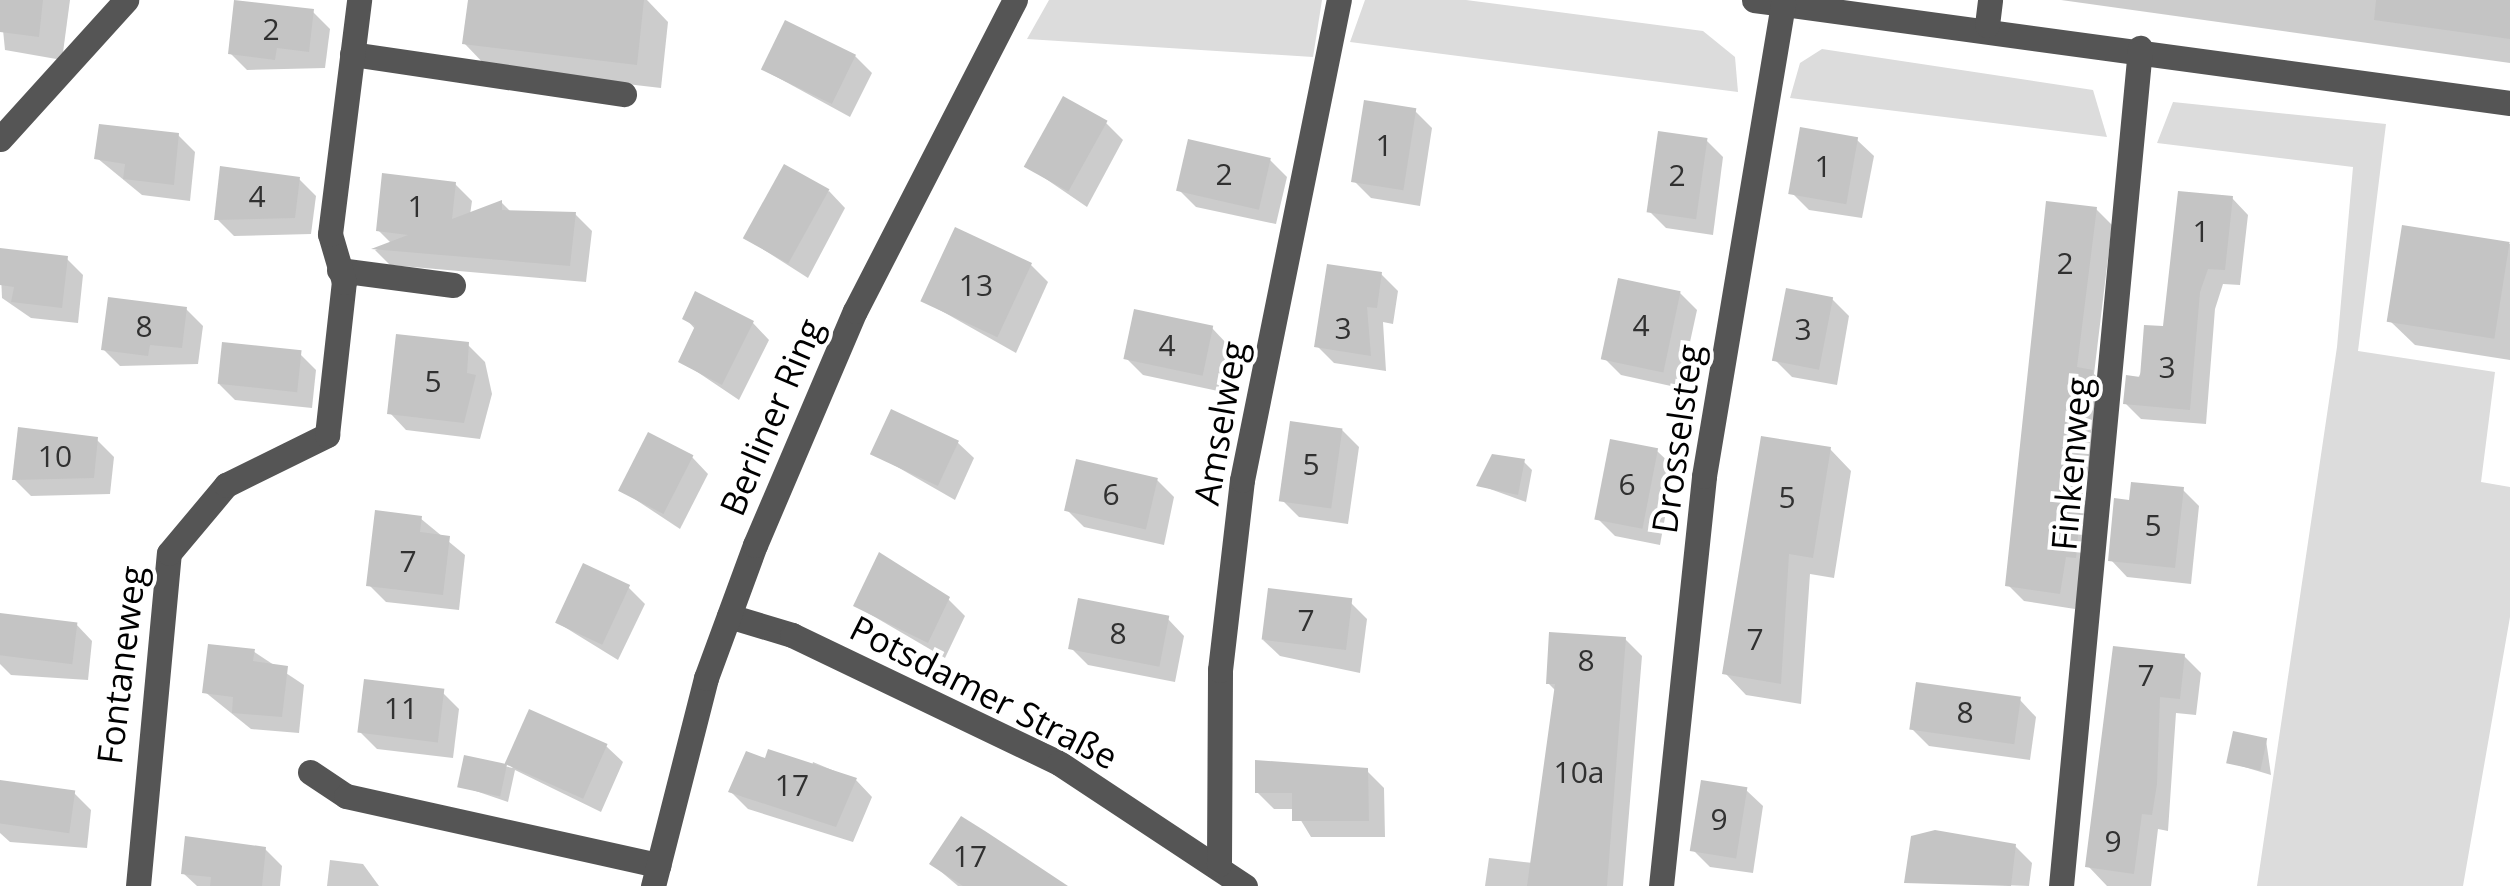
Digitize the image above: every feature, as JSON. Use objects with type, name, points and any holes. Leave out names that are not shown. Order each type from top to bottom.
[{"type":"street","points":[[0,139],[126,0]]},
{"type":"street","name":"Fontaneweg","points":[[138,886],[170,553],[226,484],[327,435],[339,270],[330,234],[358,0]]},
{"type":"street","name":"Berliner Ring","points":[[656,875],[729,616],[855,312],[1014,0]]},
{"type":"street","name":"Amselweg","points":[[1219,864],[1220,670],[1242,480],[1338,0]]},
{"type":"street","points":[[1754,0],[1989,13],[2140,48],[2510,103]]},
{"type":"street","name":"Drosselsteg","points":[[1661,886],[1704,476],[1783,4]]},
{"type":"street","name":"Finkenweg","points":[[2061,886],[2140,48]]},
{"type":"street","points":[[352,54],[624,94]]},
{"type":"street","points":[[339,270],[453,285]]},
{"type":"street","name":"Potsdamer Straße","points":[[729,616],[792,635],[1059,763],[1219,864],[1245,886]]},
{"type":"street","points":[[310,772],[346,796],[656,875]]},
{"type":"shaded area","points":[[1049,0],[1322,0],[1313,57],[1027,39]]},
{"type":"shaded area","points":[[1365,0],[1466,0],[1703,31],[1735,57],[1738,92],[1350,42]]},
{"type":"shaded area","points":[[1822,49],[2093,90],[2107,137],[1790,98],[1800,63]]},
{"type":"shaded area","points":[[2173,102],[2386,124],[2358,351],[2495,372],[2481,482],[2510,487],[2510,617],[2463,886],[2257,886],[2337,347],[2353,167],[2157,143]]},
{"type":"building","points":[[0,0],[43,0],[39,37],[0,32]]},
{"type":"building","points":[[234,0],[314,9],[309,52],[277,48],[275,60],[228,54]]},
{"type":"building","points":[[468,0],[644,0],[637,65],[462,44]]},
{"type":"building","points":[[2376,0],[2510,0],[2510,39],[2374,20]]},
{"type":"building","points":[[785,20],[856,55],[832,104],[761,69]]},
{"type":"building","points":[[1063,96],[1108,121],[1068,192],[1024,167]]},
{"type":"building","points":[[1364,100],[1416,108],[1403,190],[1351,182]]},
{"type":"building","points":[[99,124],[179,133],[174,185],[123,179],[125,164],[94,159]]},
{"type":"building","points":[[1800,127],[1858,137],[1846,204],[1788,194]]},
{"type":"building","points":[[1658,131],[1708,138],[1696,219],[1647,212]]},
{"type":"building","points":[[1188,139],[1271,158],[1259,210],[1176,191]]},
{"type":"building","points":[[784,164],[829,189],[788,264],[743,238]]},
{"type":"building","points":[[220,166],[300,177],[295,218],[214,220]]},
{"type":"building","points":[[382,173],[456,182],[452,219],[502,200],[502,210],[576,212],[570,266],[371,249],[408,235],[376,231]]},
{"type":"building","points":[[2178,191],[2233,196],[2225,270],[2208,269],[2200,292],[2190,410],[2123,404],[2126,375],[2140,377],[2144,325],[2163,326]]},
{"type":"building","points":[[2046,201],[2097,207],[2077,367],[2093,370],[2090,402],[2079,401],[2066,491],[2082,493],[2076,558],[2066,557],[2060,594],[2005,586]]},
{"type":"building","points":[[2402,225],[2510,242],[2494,339],[2387,322]]},
{"type":"building","points":[[955,227],[1032,263],[997,337],[920,301]]},
{"type":"building","points":[[0,248],[68,256],[62,308],[11,302],[14,287],[0,285]]},
{"type":"building","points":[[1327,264],[1382,272],[1377,308],[1367,307],[1371,356],[1314,347]]},
{"type":"building","points":[[1618,278],[1681,291],[1663,372],[1601,359]]},
{"type":"building","points":[[1786,288],[1833,297],[1819,370],[1772,361]]},
{"type":"building","points":[[695,291],[754,321],[722,385],[678,362],[695,326],[682,319]]},
{"type":"building","points":[[108,297],[187,307],[182,348],[150,345],[148,356],[101,350]]},
{"type":"building","points":[[1134,309],[1213,326],[1203,376],[1123,359]]},
{"type":"building","points":[[396,334],[469,342],[467,373],[476,375],[464,423],[387,414]]},
{"type":"building","points":[[222,342],[302,350],[297,392],[218,384]]},
{"type":"building","points":[[891,409],[959,441],[938,486],[870,454]]},
{"type":"building","points":[[1290,421],[1342,428],[1331,509],[1279,501]]},
{"type":"building","points":[[18,427],[98,437],[94,478],[12,480]]},
{"type":"building","points":[[648,432],[693,455],[663,514],[618,491]]},
{"type":"building","points":[[1761,436],[1831,447],[1813,558],[1789,554],[1781,684],[1722,674]]},
{"type":"building","points":[[1610,439],[1658,448],[1642,529],[1594,519]]},
{"type":"building","points":[[1492,454],[1525,459],[1518,495],[1476,486]]},
{"type":"building","points":[[1076,459],[1158,478],[1146,530],[1064,511]]},
{"type":"building","points":[[2131,482],[2184,487],[2175,568],[2108,561],[2114,498],[2129,500]]},
{"type":"building","points":[[375,510],[422,516],[420,532],[450,536],[443,595],[366,586]]},
{"type":"building","points":[[879,552],[950,597],[928,643],[853,606]]},
{"type":"building","points":[[583,563],[630,585],[602,645],[555,623]]},
{"type":"building","points":[[1268,588],[1352,598],[1346,650],[1262,640]]},
{"type":"building","points":[[1078,598],[1169,616],[1159,667],[1068,649]]},
{"type":"building","points":[[0,613],[77,623],[72,664],[0,655]]},
{"type":"building","points":[[1549,632],[1626,637],[1607,886],[1527,886],[1555,684],[1546,684]]},
{"type":"building","points":[[208,644],[255,649],[253,661],[288,666],[282,717],[232,713],[233,697],[202,693]]},
{"type":"building","points":[[2113,646],[2185,654],[2180,699],[2160,697],[2157,784],[2152,815],[2142,814],[2134,874],[2085,867]]},
{"type":"building","points":[[364,679],[444,689],[438,742],[357,733]]},
{"type":"building","points":[[1916,682],[2021,697],[2014,744],[1909,730]]},
{"type":"building","points":[[529,709],[608,744],[583,799],[505,764]]},
{"type":"building","points":[[2233,731],[2267,738],[2260,771],[2226,763]]},
{"type":"building","points":[[768,749],[857,778],[836,827],[728,792],[746,751],[765,758]]},
{"type":"building","points":[[464,755],[507,764],[500,796],[457,787]]},
{"type":"building","points":[[1255,760],[1368,768],[1369,821],[1292,821],[1292,793],[1255,793]]},
{"type":"building","points":[[0,780],[75,791],[69,833],[0,823]]},
{"type":"building","points":[[1701,780],[1747,787],[1736,858],[1690,851]]},
{"type":"building","points":[[961,816],[1068,886],[963,886],[929,864]]},
{"type":"building","points":[[1935,830],[2016,844],[2011,886],[1904,883],[1911,836]]},
{"type":"building","points":[[185,836],[266,847],[262,886],[210,886],[211,877],[181,874]]}]
